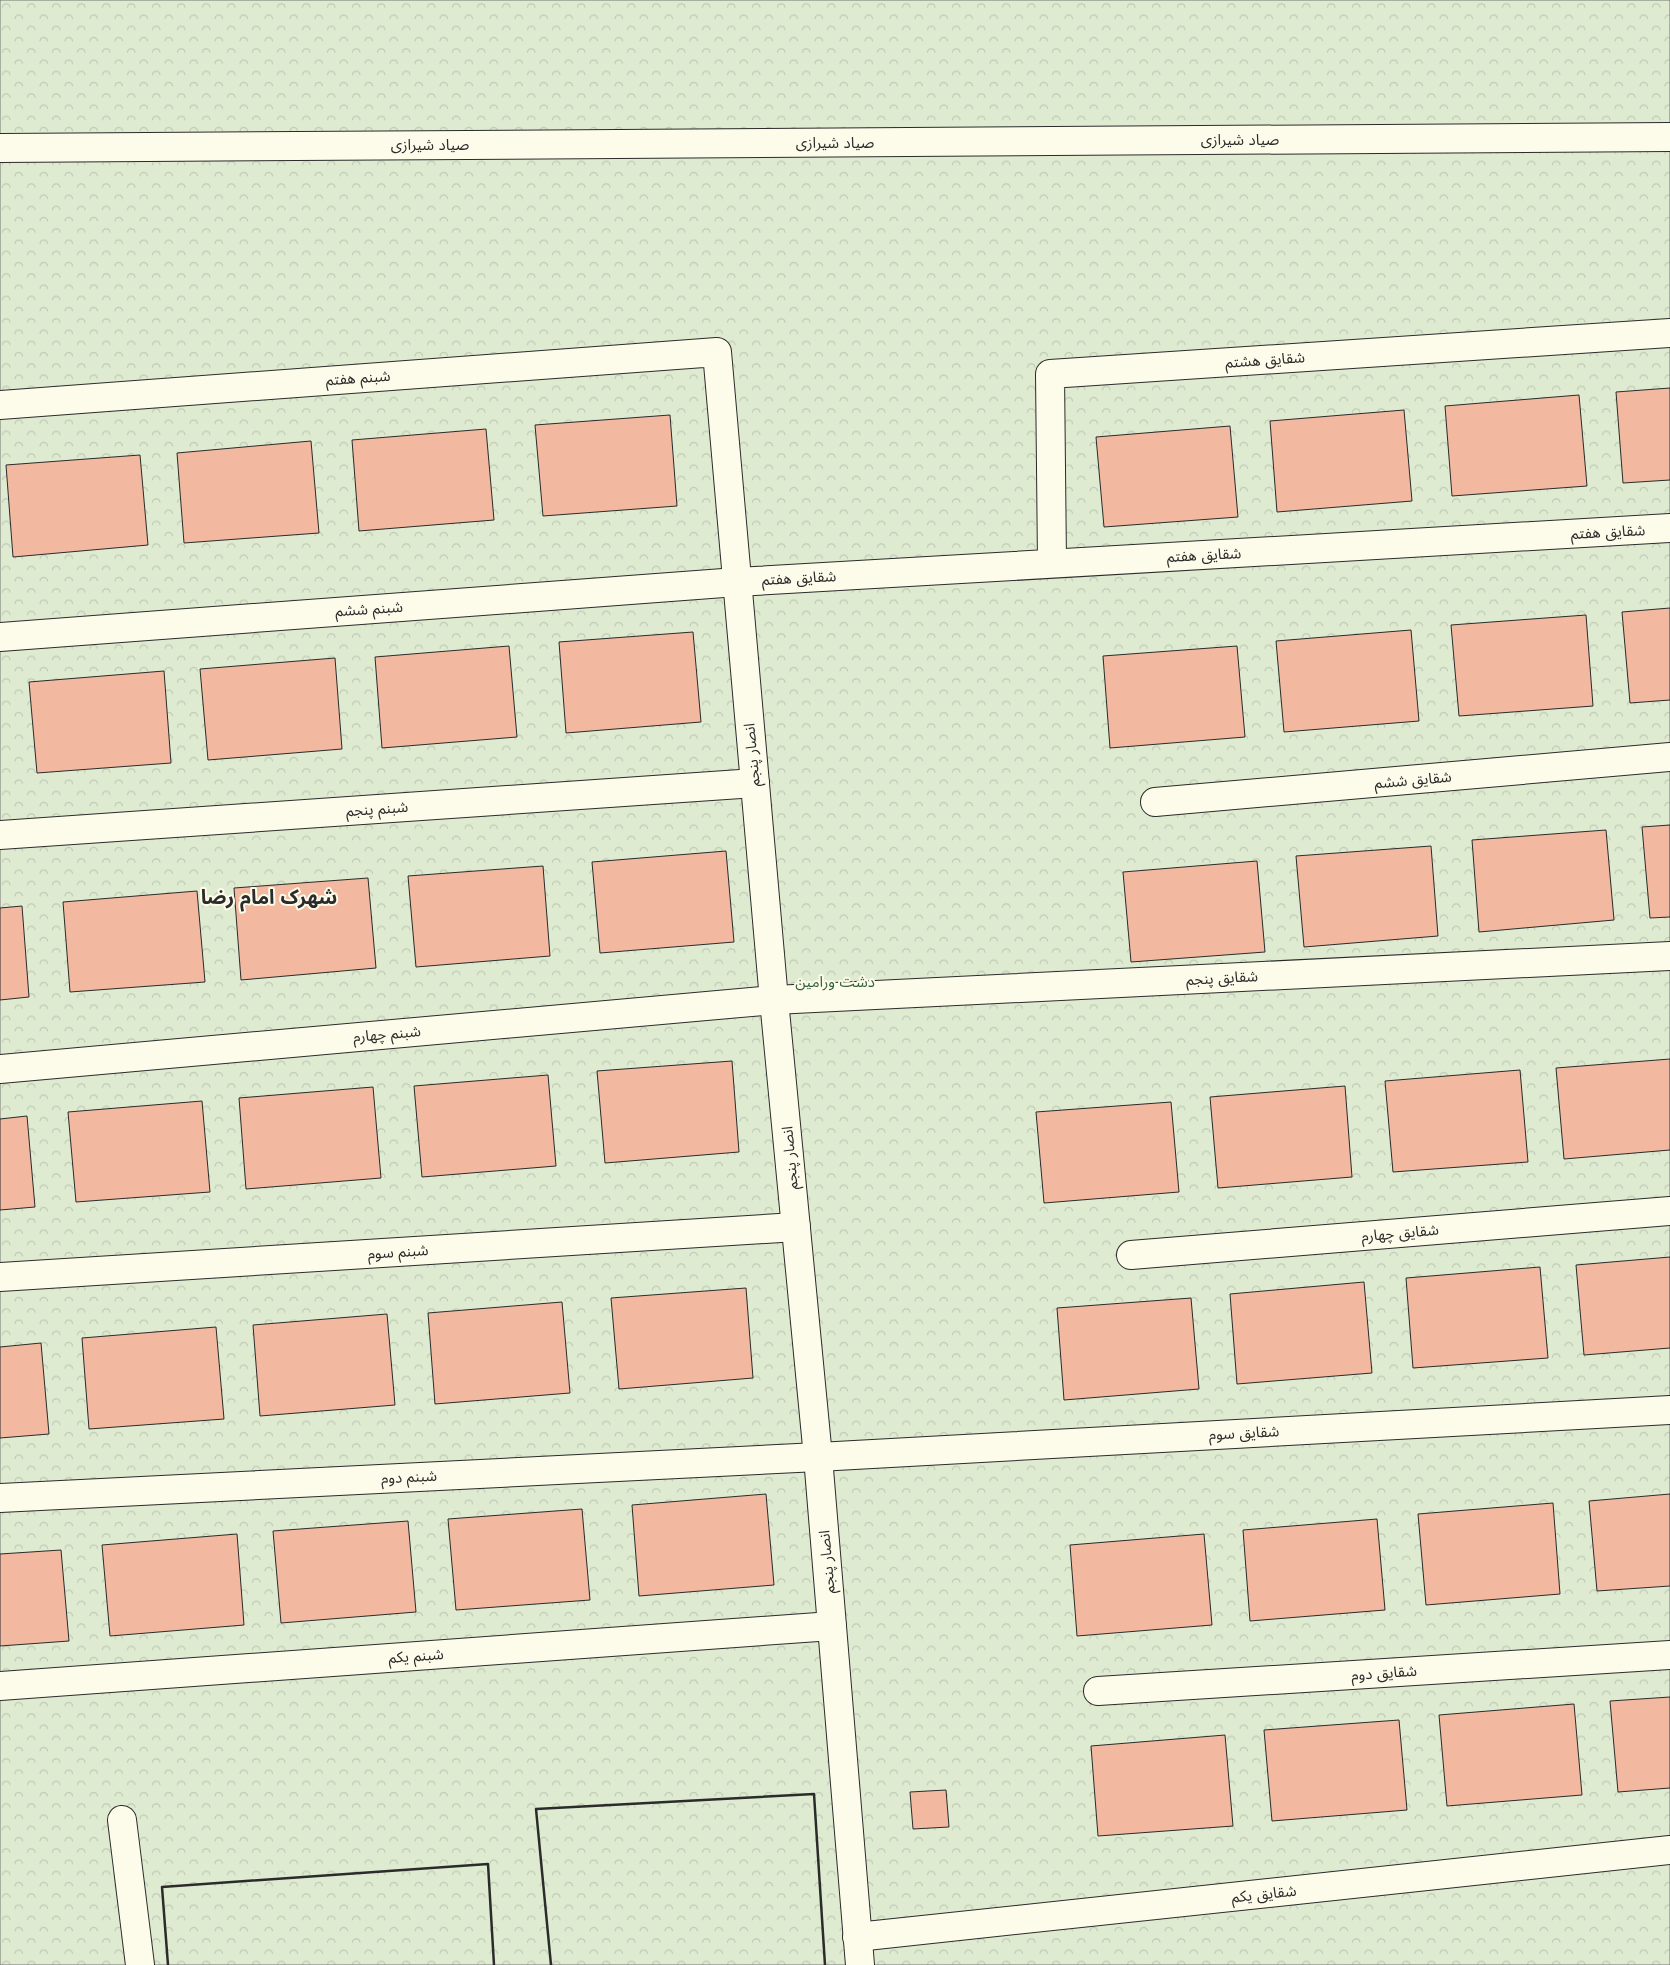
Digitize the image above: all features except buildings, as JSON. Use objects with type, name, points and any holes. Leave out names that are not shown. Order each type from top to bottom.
[{"type":"street","name":"صیاد شیرازی","points":[[0,148],[1670,137]]},
{"type":"street","name":"شقایق هشتم","points":[[1052,564],[1050,374],[1670,333]]},
{"type":"street","name":"شبنم هفتم","points":[[0,405],[717,352]]},
{"type":"street","name":"انصار پنجم","points":[[717,352],[774,1000],[818,1457],[860,1965]]},
{"type":"street","name":"شقایق هفتم","points":[[737,582],[1670,528]]},
{"type":"street","name":"شبنم ششم","points":[[0,637],[737,582]]},
{"type":"street","name":"شقایق ششم","points":[[1155,802],[1670,757]]},
{"type":"street","name":"شبنم پنجم","points":[[0,835],[755,783]]},
{"type":"street","name":"شقایق پنجم","points":[[774,1000],[1670,956]]},
{"type":"street","name":"شبنم چهارم","points":[[0,1069],[774,1000]]},
{"type":"street","name":"شقایق چهارم","points":[[1131,1255],[1670,1211]]},
{"type":"street","name":"شبنم سوم","points":[[0,1277],[796,1227]]},
{"type":"street","name":"شقایق سوم","points":[[818,1457],[1670,1410]]},
{"type":"street","name":"شبنم دوم","points":[[0,1498],[818,1457]]},
{"type":"street","name":"شبنم یکم","points":[[0,1686],[832,1626]]},
{"type":"street","name":"شقایق دوم","points":[[1098,1690],[1670,1655]]},
{"type":"street","points":[[122,1820],[140,1965]]},
{"type":"street","name":"شقایق یکم","points":[[858,1937],[1670,1850]]},
{"type":"green space","name":"دشت ورامین","points":[[0,0],[1670,0],[1670,1965],[0,1965]]},
{"type":"wall","points":[[551,1965],[536,1809],[814,1794],[825,1965]]},
{"type":"wall","points":[[168,1965],[162,1887],[488,1864],[494,1965]]},
{"type":"district","name":"شهرک امام رضا","points":[[269,897]]}]
